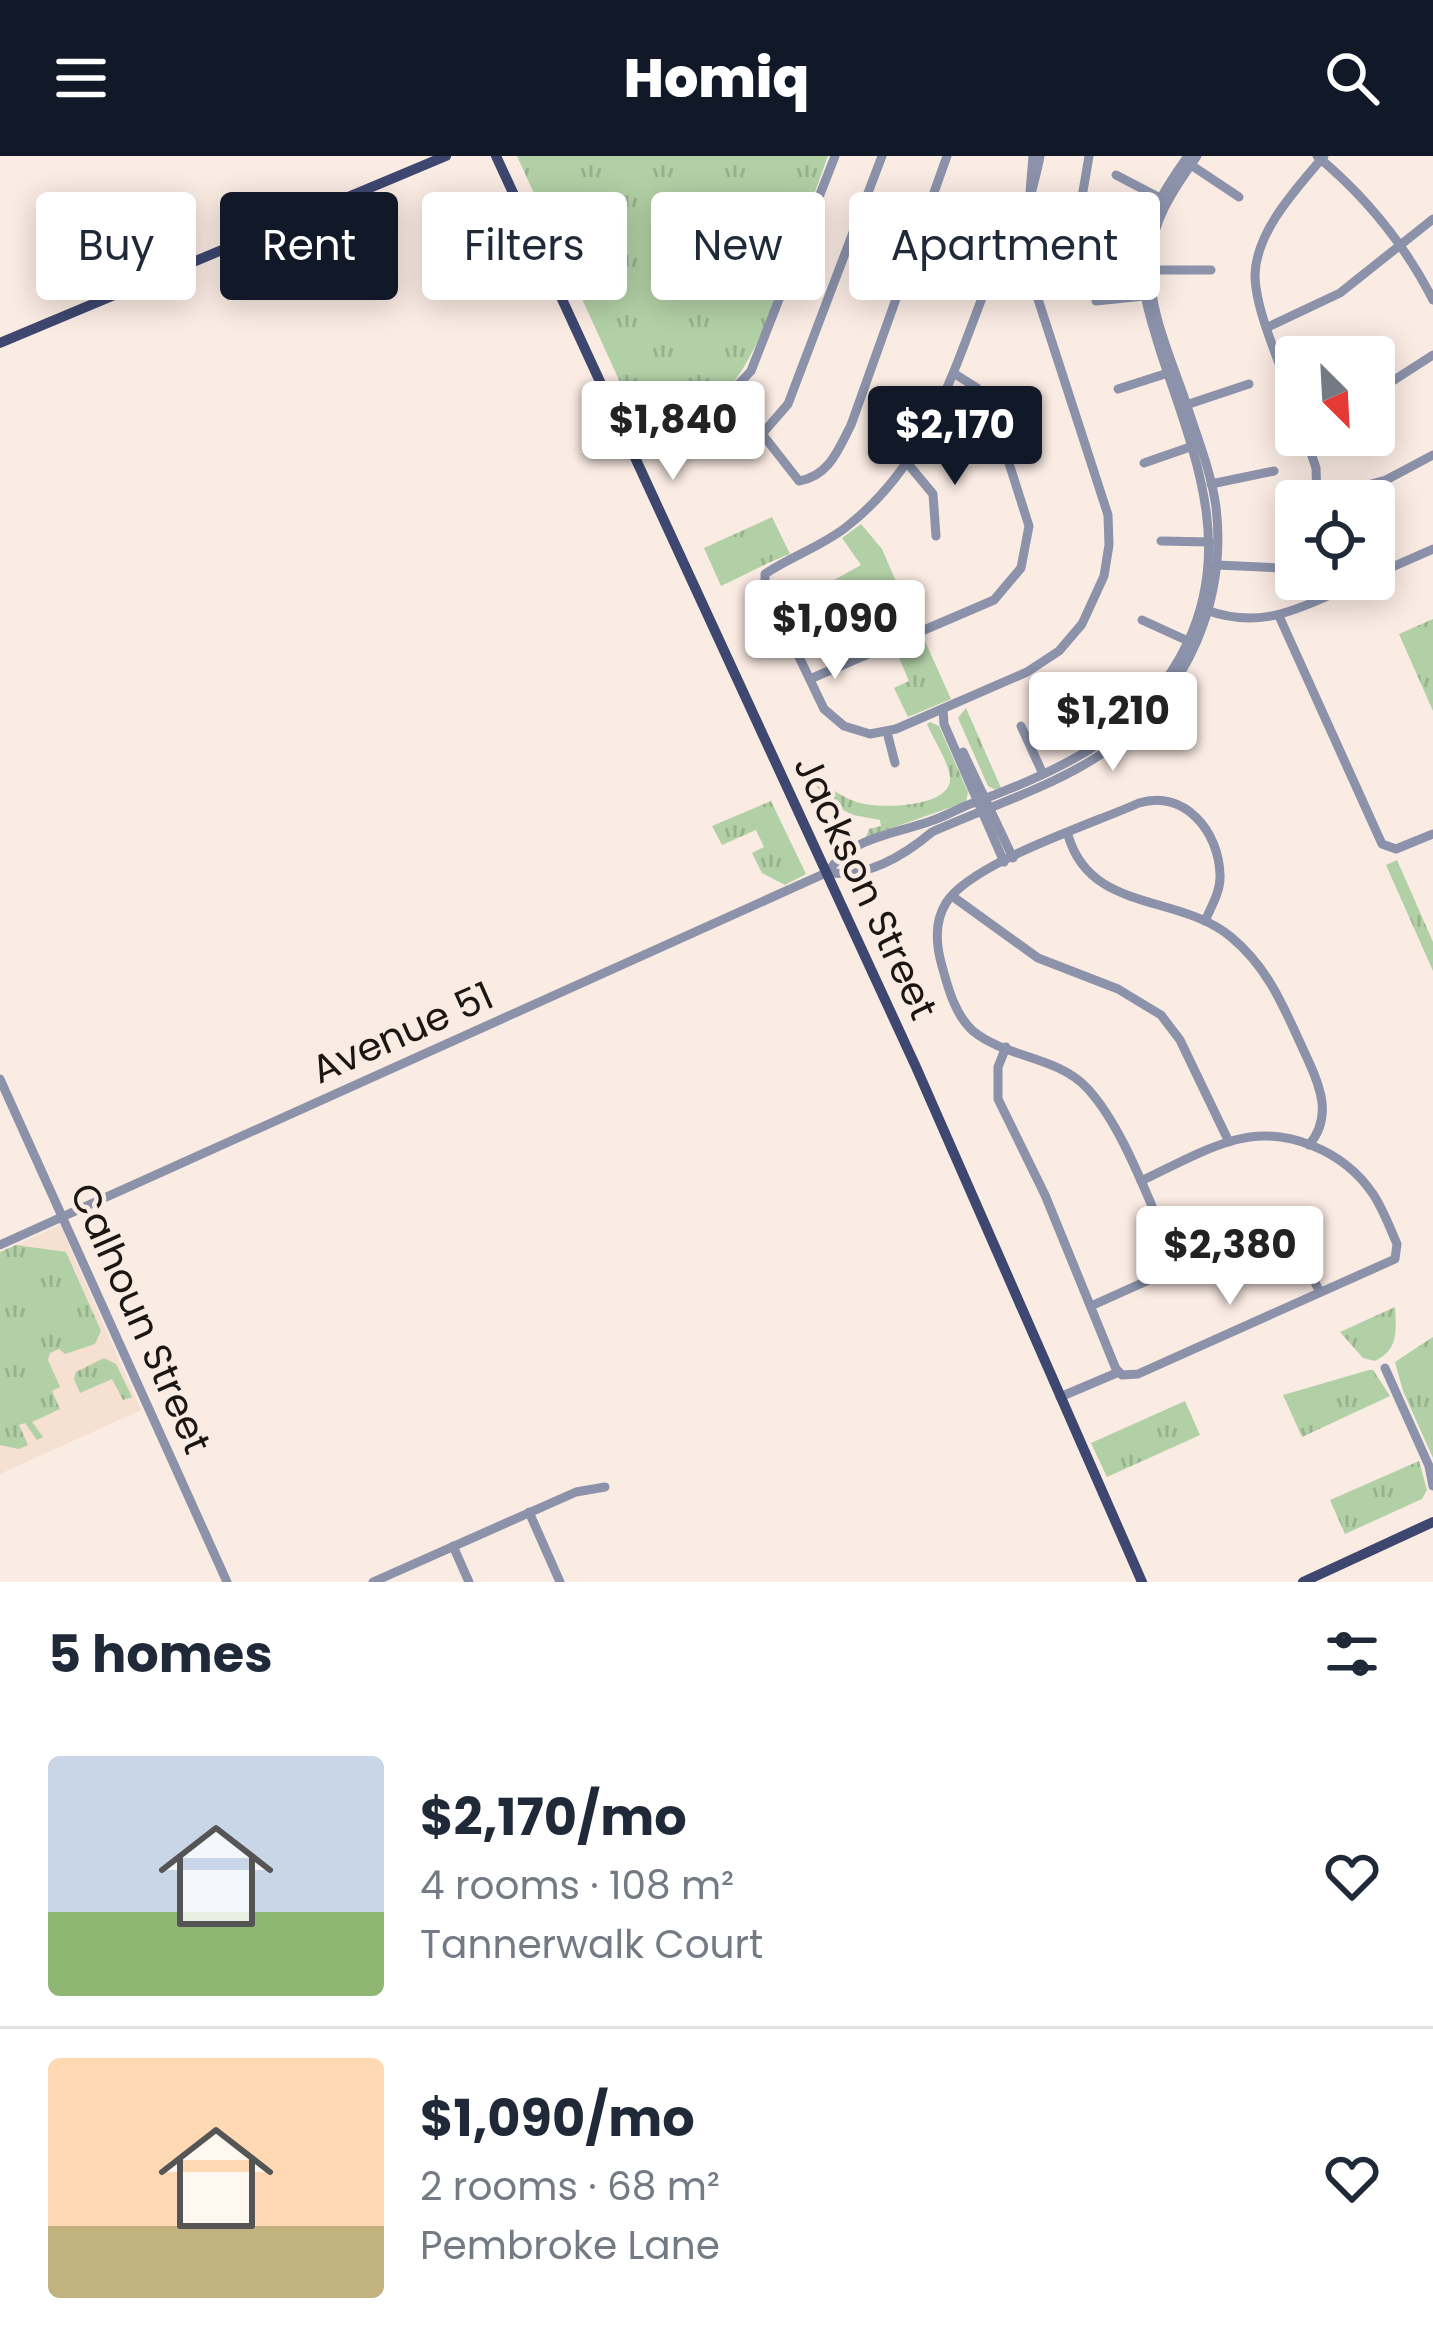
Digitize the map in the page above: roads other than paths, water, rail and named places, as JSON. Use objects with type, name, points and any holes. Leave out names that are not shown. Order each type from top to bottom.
[{"type":"main road","points":[[0,343],[446,156]]},
{"type":"main road","name":"Jackson Street","points":[[496,156],[827,872],[1142,1582]]},
{"type":"main road","points":[[1303,1582],[1433,1522]]},
{"type":"street","points":[[632,448],[724,402],[757,359],[835,156]]},
{"type":"street","points":[[762,434],[788,404],[881,156]]},
{"type":"street","points":[[724,402],[762,434],[790,474],[806,481],[832,462],[850,425],[947,156]]},
{"type":"street","points":[[1030,192],[1036,156]]},
{"type":"street","points":[[1083,192],[1089,156]]},
{"type":"street","points":[[1275,348],[1255,277],[1260,250],[1275,220],[1321,157],[1400,245],[1433,300]]},
{"type":"street","points":[[1160,194],[1192,159]]},
{"type":"street","points":[[1192,159],[1239,197]]},
{"type":"street","points":[[1160,216],[1192,159]]},
{"type":"street","points":[[1116,175],[1150,192]]},
{"type":"street","points":[[1268,327],[1340,292],[1433,219]]},
{"type":"street","points":[[1160,270],[1211,270]]},
{"type":"street","points":[[982,300],[932,427],[908,464],[847,526],[800,557],[768,570],[764,578],[818,700],[837,722],[861,732],[887,732],[1027,672],[1059,651],[1091,609],[1108,561],[1105,501],[1038,300]]},
{"type":"street","points":[[1096,301],[1106,300]]},
{"type":"street","points":[[1145,300],[1206,491],[1210,542],[1204,610],[1188,641],[1159,690],[1098,747],[1042,774],[984,804],[932,832],[912,850],[845,875],[827,872],[837,858],[866,842],[984,804],[1089,762],[1143,722],[1185,665],[1204,610],[1216,565],[1217,526],[1211,484],[1154,300]]},
{"type":"street","points":[[1395,380],[1433,355]]},
{"type":"street","points":[[1118,389],[1168,373]]},
{"type":"street","points":[[810,679],[994,600],[1014,581],[1026,556],[1025,511],[992,410],[976,388],[955,374]]},
{"type":"street","points":[[1186,405],[1249,384]]},
{"type":"street","points":[[1144,463],[1193,446]]},
{"type":"street","points":[[1386,480],[1433,455]]},
{"type":"street","points":[[908,464],[933,494],[936,536]]},
{"type":"street","points":[[1211,484],[1274,471]]},
{"type":"street","points":[[1162,541],[1210,542]]},
{"type":"street","points":[[1395,566],[1433,549]]},
{"type":"street","points":[[1216,565],[1275,568]]},
{"type":"street","points":[[1204,610],[1244,620],[1279,616],[1319,600]]},
{"type":"street","points":[[1279,616],[1286,646],[1378,838],[1389,848],[1403,847],[1433,834]]},
{"type":"street","points":[[1142,620],[1188,641]]},
{"type":"street","points":[[1092,685],[1127,724]]},
{"type":"street","points":[[943,709],[944,724],[1008,860]]},
{"type":"street","points":[[1022,726],[1042,774]]},
{"type":"street","points":[[887,732],[895,763]]},
{"type":"street","points":[[1179,1267],[1141,1181],[1084,1084],[1064,1070],[968,1027],[946,981],[937,937],[939,919],[969,878],[1150,800],[1182,804],[1206,832],[1220,869],[1219,889],[1205,921]]},
{"type":"street","points":[[1068,835],[1074,855],[1093,878],[1205,921],[1252,956],[1274,985],[1321,1088],[1322,1119],[1309,1144]]},
{"type":"street","name":"Avenue 51","points":[[0,1245],[827,872]]},
{"type":"street","points":[[952,896],[1037,958],[1118,989],[1161,1016],[1180,1040],[1229,1142]]},
{"type":"street","points":[[1006,1047],[998,1067],[998,1100],[1046,1195],[1119,1372],[1128,1377],[1395,1259],[1397,1244],[1375,1197],[1336,1156],[1309,1144],[1257,1136],[1229,1142],[1141,1181]]},
{"type":"street","name":"Calhoun Street","points":[[0,1079],[227,1582]]},
{"type":"street","points":[[1090,1306],[1249,1235],[1265,1233],[1289,1242],[1299,1252],[1320,1292]]},
{"type":"street","points":[[1384,1368],[1431,1468],[1433,1486]]},
{"type":"street","points":[[1060,1397],[1119,1372]]},
{"type":"street","points":[[377,1581],[586,1488],[605,1487]]},
{"type":"street","points":[[529,1512],[560,1582]]},
{"type":"street","points":[[453,1546],[469,1582]]}]
